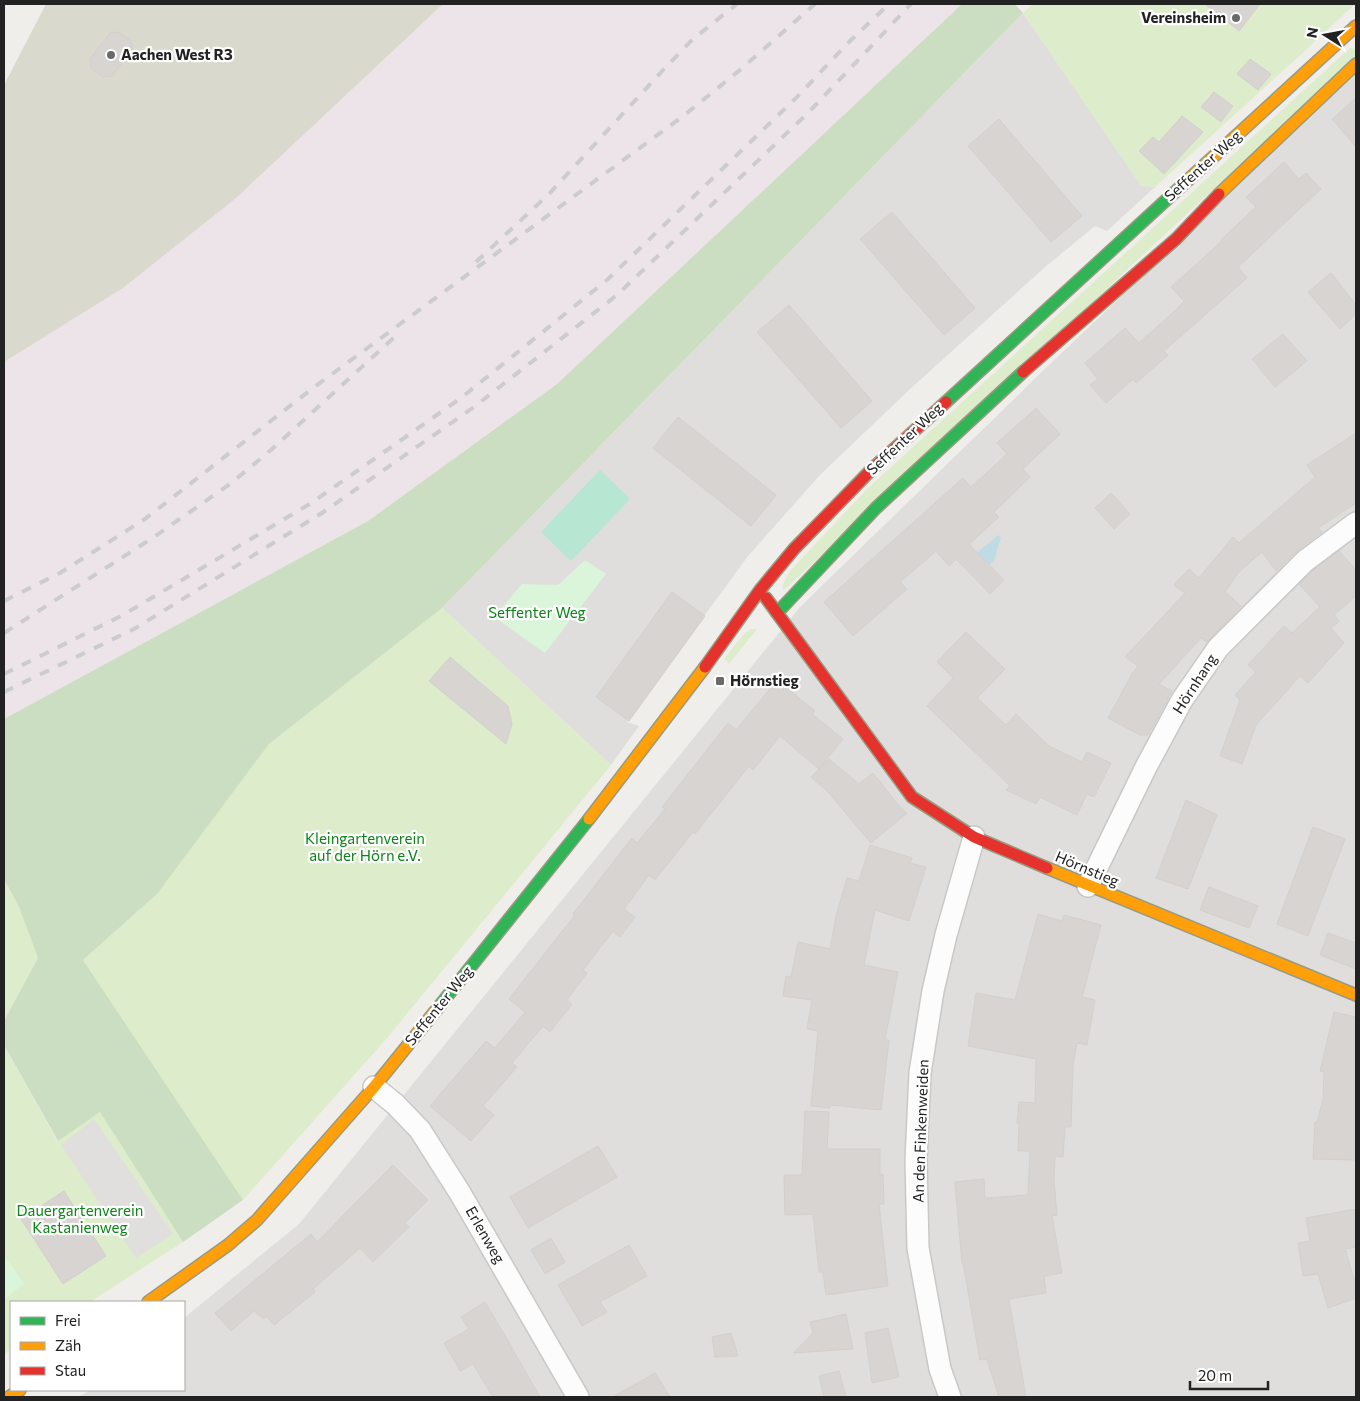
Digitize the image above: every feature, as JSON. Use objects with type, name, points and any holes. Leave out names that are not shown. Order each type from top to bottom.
[{"type":"street","name":"Seffenter Weg","points":[[149,1301],[228,1245],[257,1220],[374,1087],[605,799],[707,665],[760,590],[794,549],[872,469],[1356,26]]},
{"type":"street","name":"Seffenter Weg","points":[[777,613],[876,508],[1017,378],[1176,239],[1214,198],[1356,64]]},
{"type":"street","name":"Hörnhang","points":[[1088,886],[1146,767],[1182,700],[1218,648],[1305,561],[1356,522]]},
{"type":"street","name":"Hörnstieg","points":[[760,590],[912,797],[974,837],[1088,886],[1356,995]]},
{"type":"street","name":"An den Finkenweiden","points":[[950,1397],[940,1369],[918,1248],[916,1160],[920,1073],[933,991],[946,934],[974,837]]},
{"type":"street","name":"Erlenweg","points":[[374,1087],[395,1104],[420,1130],[464,1200],[578,1397]]},
{"type":"shaded area","points":[[46,4],[443,4],[235,199],[123,288],[4,362],[4,85]]},
{"type":"shaded area","points":[[443,4],[962,4],[557,384],[368,521],[4,719],[4,362],[123,288],[235,199]]},
{"type":"shaded area","points":[[1023,13],[1141,185],[1155,187],[1107,231],[1095,226],[1044,268],[908,391],[820,475],[748,556],[627,722],[639,726],[611,765],[442,608]]},
{"type":"shaded area","points":[[1356,73],[1356,1397],[79,1397],[88,1391],[185,1391],[185,1317],[299,1224],[800,607],[1048,366]]},
{"type":"shaded area","points":[[94,1119],[173,1234],[136,1258],[61,1145]]},
{"type":"green space","points":[[962,4],[1015,4],[1023,13],[442,608],[269,744],[157,894],[83,960],[243,1200],[183,1242],[100,1112],[58,1141],[4,1045],[4,1021],[38,958],[19,907],[4,879],[4,719],[368,521],[557,384]]},
{"type":"green space","points":[[1033,4],[1355,4],[1155,187],[1141,186],[1023,13]]},
{"type":"green space","points":[[1350,48],[1356,49],[1356,56],[783,591],[783,584],[790,571],[867,489]]},
{"type":"green space","points":[[600,470],[630,499],[571,561],[541,532]]},
{"type":"green space","name":"Seffenter Weg","points":[[585,560],[606,574],[545,653],[494,617],[522,584],[558,585]]},
{"type":"green space","name":"Kleingartenverein auf der Hörn e.V.","points":[[442,608],[611,765],[388,1037],[243,1200],[83,960],[157,894],[269,744]]},
{"type":"green space","points":[[751,629],[757,629],[729,664],[724,659],[744,634]]},
{"type":"green space","points":[[4,879],[19,907],[38,958],[4,1021]]},
{"type":"green space","name":"Dauergartenverein Kastanienweg","points":[[4,1045],[57,1141],[100,1112],[183,1242],[92,1301],[10,1301],[10,1351],[4,1354]]},
{"type":"green space","points":[[7,1259],[24,1284],[4,1299],[4,1262]]},
{"type":"water","points":[[998,535],[1001,538],[995,559],[992,563],[985,566],[973,556]]},
{"type":"building","name":"Vereinsheim","points":[[1205,4],[1260,4],[1239,31]]},
{"type":"building","name":"Aachen West R3","points":[[119,32],[131,41],[132,50],[112,76],[103,77],[91,68],[90,59],[110,33]]},
{"type":"building","points":[[1250,59],[1271,74],[1258,90],[1237,74]]},
{"type":"building","points":[[1214,92],[1233,106],[1221,122],[1201,107]]},
{"type":"building","points":[[1356,98],[1356,147],[1332,119]]},
{"type":"building","points":[[1182,116],[1203,132],[1164,174],[1139,151],[1153,137],[1159,142]]},
{"type":"building","points":[[999,119],[1082,216],[1051,242],[968,146]]},
{"type":"building","points":[[1284,162],[1299,179],[1306,173],[1321,189],[1238,267],[1247,278],[1164,351],[1168,355],[1136,383],[1133,379],[1106,403],[1090,385],[1098,379],[1085,363],[1125,328],[1139,343],[1177,309],[1184,301],[1171,287],[1256,207],[1246,197]]},
{"type":"building","points":[[892,212],[975,308],[944,335],[860,239]]},
{"type":"building","points":[[1331,273],[1356,305],[1356,314],[1340,329],[1308,292]]},
{"type":"building","points":[[789,305],[872,401],[841,428],[757,332]]},
{"type":"building","points":[[1283,334],[1307,361],[1275,387],[1252,359]]},
{"type":"building","points":[[1036,408],[1060,434],[1023,469],[1030,477],[994,512],[999,517],[969,544],[1004,580],[990,594],[956,559],[949,566],[936,551],[900,582],[907,589],[853,636],[824,602],[963,478],[971,487],[1007,454],[997,443]]},
{"type":"building","points":[[678,417],[776,495],[751,526],[653,448]]},
{"type":"building","points":[[1356,433],[1356,503],[1318,528],[1322,532],[1297,551],[1276,571],[1262,552],[1238,573],[1225,592],[1241,606],[1207,642],[1201,638],[1159,684],[1172,691],[1148,735],[1140,735],[1108,718],[1138,666],[1125,657],[1185,593],[1174,585],[1189,569],[1199,578],[1233,537],[1239,543],[1315,477],[1307,465]]},
{"type":"building","points":[[1111,493],[1130,514],[1114,529],[1095,508]]},
{"type":"building","points":[[1339,551],[1356,570],[1356,596],[1334,615],[1339,621],[1331,628],[1344,643],[1308,683],[1300,676],[1256,725],[1242,764],[1220,756],[1240,700],[1235,695],[1256,672],[1248,665],[1284,626],[1292,633],[1320,607],[1299,584],[1313,570]]},
{"type":"building","points":[[672,592],[705,616],[629,721],[596,697]]},
{"type":"building","points":[[966,632],[1005,669],[977,698],[1006,725],[1016,714],[1049,746],[1082,762],[1087,752],[1111,763],[1094,797],[1087,794],[1077,815],[1040,797],[1036,804],[1006,790],[1010,786],[927,706],[953,678],[937,662]]},
{"type":"building","points":[[450,657],[508,706],[512,724],[506,744],[429,681]]},
{"type":"building","points":[[777,680],[815,711],[812,714],[843,739],[819,769],[780,736],[753,770],[749,766],[695,834],[693,832],[655,880],[649,875],[624,909],[635,917],[620,937],[613,931],[583,970],[587,973],[567,1000],[572,1004],[550,1032],[543,1026],[512,1063],[517,1067],[483,1106],[494,1115],[471,1141],[430,1106],[486,1041],[495,1048],[525,1012],[509,999],[575,915],[573,914],[632,838],[637,843],[665,809],[662,807],[728,723],[736,730]]},
{"type":"building","points":[[829,759],[859,784],[873,773],[899,806],[907,813],[871,843],[828,792],[811,777]]},
{"type":"building","points":[[1186,800],[1217,815],[1188,889],[1156,878]]},
{"type":"building","points":[[1313,827],[1345,839],[1308,936],[1277,924]]},
{"type":"building","points":[[870,845],[912,858],[910,863],[926,867],[909,921],[875,910],[864,965],[898,972],[885,1040],[889,1040],[881,1110],[831,1105],[830,1108],[811,1106],[818,1031],[807,1029],[812,1000],[783,996],[786,976],[791,977],[798,942],[830,949],[836,916],[847,878],[859,881]]},
{"type":"building","points":[[1209,887],[1258,906],[1249,928],[1200,910]]},
{"type":"building","points":[[1038,914],[1062,921],[1064,915],[1101,925],[1082,997],[1095,1000],[1087,1045],[1077,1043],[1073,1065],[1071,1127],[1065,1127],[1063,1157],[1055,1156],[1054,1180],[1057,1215],[1052,1216],[1062,1273],[1044,1276],[1046,1293],[1009,1299],[1026,1397],[999,1397],[987,1359],[980,1360],[962,1263],[955,1182],[984,1179],[985,1198],[1028,1195],[1030,1151],[1018,1151],[1019,1123],[1017,1123],[1019,1102],[1035,1103],[1036,1059],[968,1046],[976,993],[1015,1000]]},
{"type":"building","points":[[1328,933],[1356,943],[1356,969],[1320,955]]},
{"type":"building","points":[[1334,1012],[1356,1017],[1356,1160],[1313,1159],[1315,1122],[1317,1122],[1323,1100],[1324,1072],[1320,1071]]},
{"type":"building","points":[[805,1111],[829,1112],[827,1149],[880,1149],[880,1175],[883,1174],[884,1204],[879,1204],[888,1286],[826,1295],[823,1272],[819,1272],[813,1214],[785,1215],[784,1175],[802,1175]]},
{"type":"building","points":[[598,1146],[617,1177],[528,1228],[510,1197]]},
{"type":"building","points":[[393,1165],[428,1200],[405,1223],[409,1227],[373,1262],[360,1248],[313,1289],[315,1292],[274,1325],[266,1316],[264,1319],[254,1311],[231,1331],[215,1313],[311,1234],[317,1242]]},
{"type":"building","points":[[64,1191],[106,1256],[63,1284],[21,1219]]},
{"type":"building","points":[[1356,1209],[1356,1247],[1345,1249],[1356,1285],[1356,1298],[1328,1308],[1318,1274],[1303,1276],[1298,1243],[1310,1241],[1306,1218]]},
{"type":"building","points":[[551,1238],[565,1262],[545,1274],[531,1250]]},
{"type":"building","points":[[629,1245],[647,1276],[600,1302],[607,1312],[582,1326],[558,1285]]},
{"type":"building","points":[[485,1302],[540,1397],[493,1397],[473,1364],[460,1371],[444,1343],[469,1329],[461,1317]]},
{"type":"building","points":[[846,1314],[853,1349],[793,1353],[813,1333],[810,1322]]},
{"type":"building","points":[[888,1328],[899,1377],[872,1383],[865,1333]]},
{"type":"building","points":[[731,1333],[738,1356],[715,1357],[712,1337]]},
{"type":"building","points":[[839,1371],[846,1397],[824,1397],[819,1376]]},
{"type":"building","points":[[655,1373],[670,1397],[613,1397]]},
{"type":"railway","points":[[476,262],[549,194],[693,39],[737,4]]},
{"type":"railway","points":[[4,601],[60,573],[145,519],[313,388],[682,117],[740,70],[815,4]]},
{"type":"railway","points":[[4,674],[123,615],[313,502],[461,398],[607,280],[796,98],[849,42],[889,4]]},
{"type":"railway","points":[[4,692],[134,629],[322,513],[474,407],[617,295],[809,112],[911,4]]},
{"type":"railway","points":[[4,633],[151,539],[230,484],[271,450],[399,333]]},
{"type":"traffic: fast","points":[[946,402],[1188,180]]},
{"type":"traffic: fast","points":[[777,613],[876,508],[1023,372]]},
{"type":"traffic: fast","points":[[437,1009],[589,819]]},
{"type":"traffic: slow","points":[[1188,180],[1356,26]]},
{"type":"traffic: slow","points":[[1219,194],[1356,64]]},
{"type":"traffic: slow","points":[[589,819],[705,667]]},
{"type":"traffic: slow","points":[[1047,868],[1356,995]]},
{"type":"traffic: slow","points":[[149,1301],[228,1245],[257,1220],[374,1087],[437,1009]]},
{"type":"traffic: slow","points":[[9,1397],[18,1391]]},
{"type":"traffic: jam","points":[[1023,372],[1176,239],[1219,194]]},
{"type":"traffic: jam","points":[[705,667],[760,590],[794,549],[872,469],[946,402]]},
{"type":"traffic: jam","points":[[766,598],[912,797],[974,837],[1047,868]]},
{"type":"place","name":"Vereinsheim","points":[[1236,18]]},
{"type":"place","name":"Aachen West R3","points":[[111,55]]},
{"type":"place","name":"Hörnstieg","points":[[720,681]]}]
